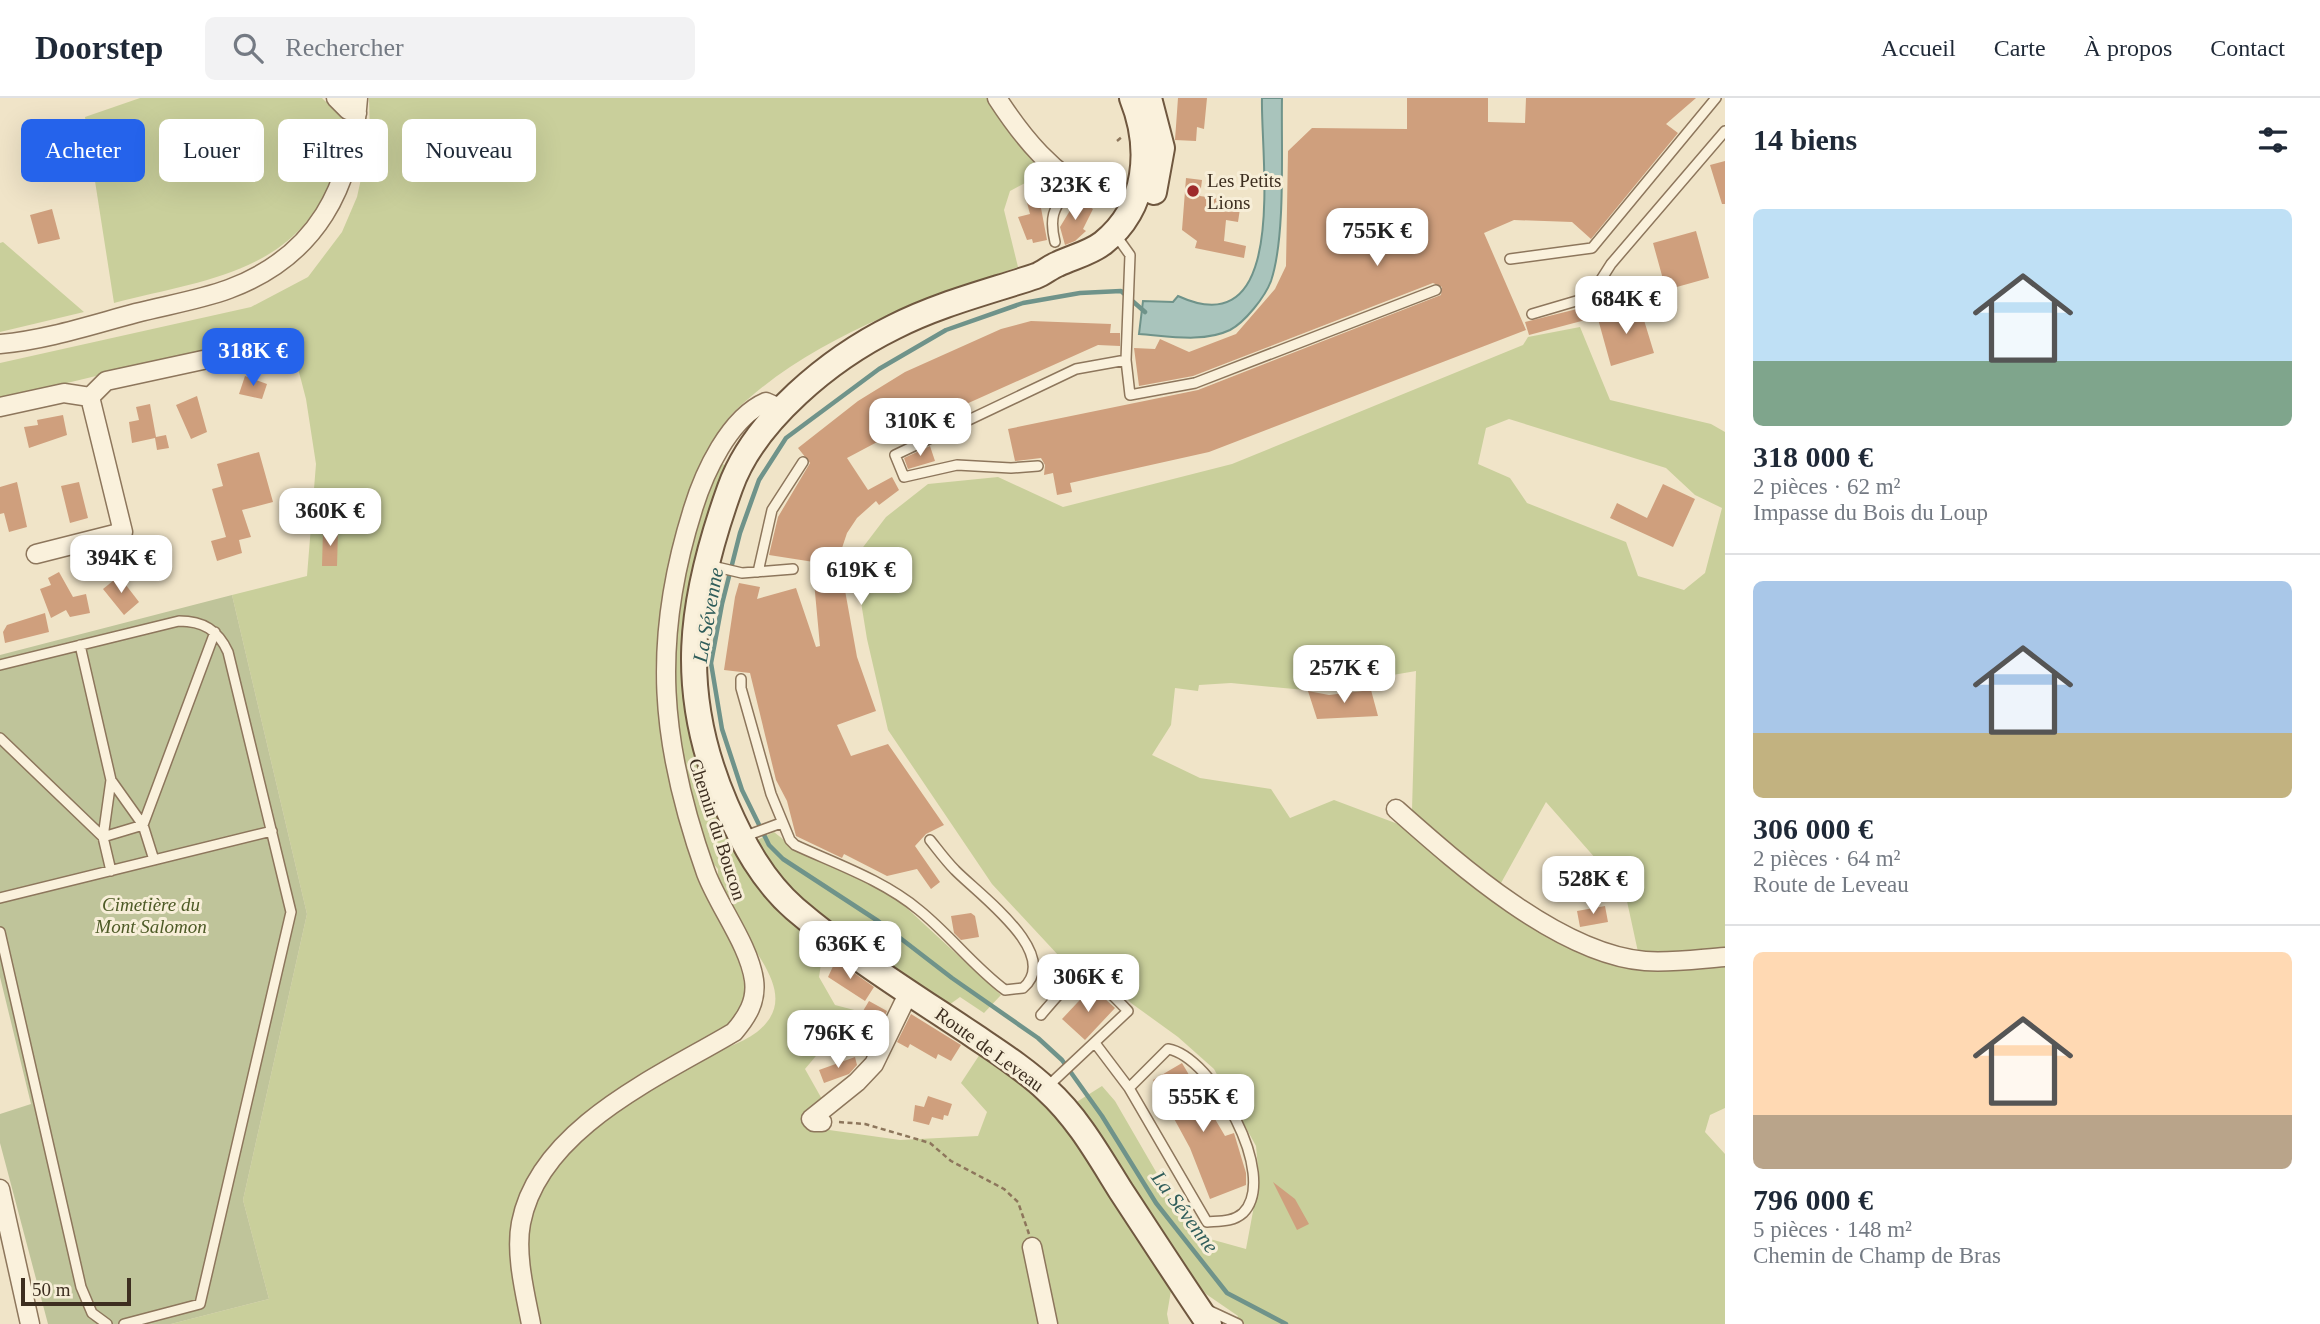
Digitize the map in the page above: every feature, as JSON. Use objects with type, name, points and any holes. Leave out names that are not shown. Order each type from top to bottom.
[{"type":"street","points":[[337,98],[348,110],[358,105]]},
{"type":"street","points":[[998,98],[1035,149],[1071,184],[1096,195]]},
{"type":"street","points":[[1118,238],[1143,178],[1142,128],[1132,98]]},
{"type":"street","points":[[1118,238],[1147,212],[1161,163],[1158,123],[1149,98]]},
{"type":"street","points":[[0,344],[46,337],[201,297],[230,289],[263,272],[297,247],[323,218],[346,173],[358,105]]},
{"type":"street","name":"Route de Leveau","points":[[1118,238],[1101,261],[1085,269],[1052,278],[1033,277],[940,307],[892,328],[852,353],[782,409],[738,469],[716,567],[692,646],[693,695],[705,750],[765,878],[797,910],[909,992],[1054,1081],[1082,1131],[1203,1315]]},
{"type":"street","points":[[90,397],[106,382],[203,360]]},
{"type":"street","points":[[0,407],[64,393],[90,397]]},
{"type":"street","points":[[36,554],[123,532],[90,397]]},
{"type":"street","name":"Chemin du Boucon","points":[[531,1324],[520,1247],[521,1224],[529,1199],[544,1170],[570,1138],[616,1102],[734,1032],[746,1018],[754,1001],[750,963],[719,906],[706,873],[671,750],[664,694],[666,641],[686,530],[697,494],[727,438],[744,418],[766,402],[782,409]]},
{"type":"street","points":[[1396,809],[1472,875],[1572,939],[1611,954],[1643,961],[1725,957]]},
{"type":"street","points":[[822,1122],[814,1122],[811,1119],[857,1083],[874,1064],[909,992]]},
{"type":"street","points":[[0,1189],[8,1259],[30,1324]]},
{"type":"street","points":[[1032,1247],[1048,1324]]},
{"type":"lane","points":[[1510,259],[1592,248],[1716,98]]},
{"type":"lane","points":[[1600,294],[1597,286],[1612,264],[1725,131]]},
{"type":"lane","points":[[1055,242],[1051,222],[1053,212],[1071,184]]},
{"type":"lane","points":[[1118,238],[1130,255],[1126,360],[1130,395],[1195,383],[1436,290]]},
{"type":"lane","points":[[1532,314],[1636,283]]},
{"type":"lane","points":[[1038,466],[1011,468],[957,465],[904,477],[895,455],[1076,369],[1126,360]]},
{"type":"lane","points":[[758,572],[772,510],[803,462]]},
{"type":"lane","points":[[716,567],[742,573],[793,569]]},
{"type":"lane","points":[[0,665],[179,621],[196,621],[215,632],[228,652],[291,912],[200,1304],[124,1324]]},
{"type":"lane","points":[[143,825],[215,632]]},
{"type":"lane","points":[[80,645],[111,780],[103,837],[111,871]]},
{"type":"lane","points":[[741,678],[741,688],[781,823],[795,845],[885,887],[917,908],[977,969],[1005,990],[1023,988],[1034,974],[1035,961],[1031,951],[994,905],[954,870],[930,841]]},
{"type":"lane","points":[[0,738],[103,837]]},
{"type":"lane","points":[[111,780],[143,825],[154,860]]},
{"type":"lane","points":[[746,836],[781,823]]},
{"type":"lane","points":[[103,837],[143,825]]},
{"type":"lane","points":[[0,898],[272,831]]},
{"type":"lane","points":[[0,932],[81,1287],[92,1313],[107,1324]]},
{"type":"lane","points":[[1041,1015],[1072,979],[1083,975],[1093,976],[1128,1010],[1054,1081]]},
{"type":"lane","points":[[1095,1043],[1129,1088],[1208,1222],[1231,1220],[1244,1212],[1256,1177],[1247,1146],[1210,1077],[1191,1059],[1168,1049],[1129,1088]]},
{"type":"lane","points":[[1203,1315],[1238,1324]]},
{"type":"path","points":[[822,1122],[864,1124],[930,1143],[951,1161],[998,1184],[1018,1202],[1032,1247]]},
{"type":"green space","points":[[140,98],[322,98],[342,119],[278,119],[278,182],[329,182],[319,204],[299,230],[274,251],[246,266],[216,277],[114,303],[95,182],[145,182],[145,119],[85,117]]},
{"type":"green space","points":[[369,98],[988,98],[1053,171],[1051,180],[1029,181],[1010,191],[1004,210],[1018,267],[904,308],[830,343],[763,387],[725,423],[688,500],[671,556],[657,654],[658,710],[678,795],[736,952],[745,988],[741,1008],[697,1058],[736,1044],[757,1032],[772,1014],[775,995],[770,975],[731,912],[721,891],[718,869],[710,860],[678,762],[670,694],[689,542],[721,463],[726,466],[702,541],[683,665],[684,700],[705,783],[824,945],[819,977],[835,1005],[858,1011],[869,1037],[826,1044],[805,1069],[823,1101],[808,1127],[900,1140],[978,1136],[987,1112],[961,1083],[982,1051],[1019,1076],[1072,1128],[1172,1285],[1167,1314],[1169,1324],[171,1324],[269,1299],[243,1200],[307,914],[232,595],[307,576],[316,464],[306,399],[288,330],[0,399],[0,363],[251,307],[308,277],[342,232],[360,182],[388,182],[388,119],[370,119]]},
{"type":"green space","points":[[3,242],[84,312],[0,332],[0,243]]},
{"type":"green space","points":[[1580,327],[1610,400],[1711,424],[1725,432],[1725,951],[1689,954],[1638,952],[1625,892],[1546,802],[1501,883],[1473,867],[1416,817],[1412,810],[1416,671],[1305,690],[1231,683],[1199,685],[1198,691],[1175,688],[1171,725],[1152,755],[1200,778],[1271,789],[1290,818],[1334,800],[1398,824],[1478,886],[1576,947],[1725,964],[1725,1108],[1710,1115],[1705,1132],[1725,1154],[1725,1324],[1233,1324],[1238,1316],[1206,1294],[1170,1248],[1075,1103],[1102,1086],[1115,1101],[1192,1234],[1246,1249],[1259,1179],[1256,1146],[1214,1069],[1178,1037],[1131,1003],[1096,967],[1059,956],[992,884],[888,730],[867,639],[854,559],[886,517],[928,484],[998,477],[1063,507],[1232,464],[1523,345],[1528,337]],"holes":[[[1509,419],[1666,468],[1695,495],[1722,508],[1705,573],[1684,590],[1638,576],[1626,542],[1527,503],[1510,478],[1478,464],[1486,428]]]},
{"type":"green space","name":"Cimetière du Mont Salomon","points":[[232,595],[307,914],[243,1200],[269,1299],[171,1324],[48,1324],[0,1143],[0,1114],[31,1104],[0,977],[0,655]]},
{"type":"green space","points":[[774,832],[799,852],[867,882],[898,900],[1001,995],[984,1013],[960,997],[949,1005],[793,897],[753,842]]},
{"type":"water","points":[[1262,98],[1282,98],[1281,216],[1276,262],[1268,287],[1242,321],[1220,334],[1185,338],[1139,334],[1143,301],[1173,302],[1178,296],[1214,305],[1239,295],[1254,271],[1262,238],[1264,199]]},
{"type":"building","points":[[1178,98],[1207,98],[1204,129],[1197,127],[1196,141],[1175,140]]},
{"type":"building","points":[[1407,98],[1488,98],[1488,122],[1525,123],[1526,98],[1696,98],[1666,124],[1678,133],[1591,239],[1572,222],[1514,220],[1484,233],[1526,330],[1209,452],[1070,483],[1072,492],[1057,495],[1053,473],[1044,475],[1045,465],[1041,458],[1015,461],[1008,429],[1198,390],[1441,295],[1442,287],[1433,283],[1193,376],[1139,386],[1134,348],[1155,349],[1160,339],[1189,352],[1236,334],[1275,289],[1286,266],[1288,151],[1312,128],[1407,129]]},
{"type":"building","points":[[1725,161],[1725,204],[1722,204],[1710,165]]},
{"type":"building","points":[[1186,178],[1202,180],[1200,196],[1241,202],[1238,222],[1226,220],[1224,241],[1246,246],[1244,258],[1195,248],[1197,241],[1182,230]]},
{"type":"building","points":[[1038,192],[1047,240],[1033,243],[1032,239],[1027,240],[1018,217],[1030,214],[1025,195]]},
{"type":"building","points":[[1077,199],[1093,209],[1083,229],[1086,231],[1075,241],[1065,245],[1060,227]]},
{"type":"building","points":[[52,209],[60,239],[38,244],[30,215]]},
{"type":"building","points":[[1696,231],[1709,278],[1666,290],[1653,243]]},
{"type":"building","points":[[1585,307],[1589,319],[1529,335],[1525,322]]},
{"type":"building","points":[[1640,307],[1654,353],[1611,366],[1598,319]]},
{"type":"building","points":[[1031,321],[1111,324],[1110,333],[1120,333],[1120,346],[1098,345],[915,427],[913,423],[847,458],[868,490],[892,477],[899,490],[879,505],[876,501],[857,518],[847,533],[839,557],[857,657],[876,711],[837,725],[851,756],[888,744],[944,825],[926,834],[915,846],[940,882],[931,889],[917,869],[887,876],[844,854],[842,858],[796,836],[787,801],[776,780],[750,673],[724,670],[735,597],[739,583],[760,587],[757,599],[796,588],[816,647],[820,646],[813,571],[833,565],[769,555],[778,517],[810,463],[798,448],[858,401],[905,372],[1001,329]]},
{"type":"building","points":[[245,376],[267,384],[262,399],[239,394]]},
{"type":"building","points":[[197,396],[207,432],[191,439],[176,405]]},
{"type":"building","points":[[150,404],[156,437],[166,435],[169,448],[157,450],[155,438],[132,443],[129,422],[139,420],[136,407]]},
{"type":"building","points":[[63,415],[67,435],[29,448],[24,427],[38,425],[37,420]]},
{"type":"building","points":[[930,446],[935,461],[908,469],[904,458]]},
{"type":"building","points":[[259,452],[273,502],[242,510],[251,537],[239,540],[242,553],[217,561],[211,541],[226,537],[212,489],[223,486],[217,464]]},
{"type":"building","points":[[17,482],[27,527],[9,532],[4,513],[0,514],[0,487]]},
{"type":"building","points":[[79,482],[88,518],[70,523],[61,486]]},
{"type":"building","points":[[1663,484],[1695,499],[1673,547],[1610,518],[1617,503],[1647,518]]},
{"type":"building","points":[[323,530],[338,531],[337,566],[322,566]]},
{"type":"building","points":[[59,572],[73,597],[86,594],[90,613],[70,617],[66,610],[51,618],[40,589],[51,585],[48,578]]},
{"type":"building","points":[[119,576],[139,602],[124,615],[103,589]]},
{"type":"building","points":[[45,613],[49,632],[5,643],[3,632],[7,625]]},
{"type":"building","points":[[1371,690],[1378,716],[1317,719],[1308,691],[1329,695]]},
{"type":"building","points":[[1605,906],[1608,922],[1580,927],[1577,911]]},
{"type":"building","points":[[971,913],[975,916],[979,937],[961,940],[954,933],[951,916]]},
{"type":"building","points":[[836,960],[874,987],[865,1001],[828,977]]},
{"type":"building","points":[[1092,987],[1115,1008],[1085,1040],[1062,1019]]},
{"type":"building","points":[[869,1001],[887,1011],[882,1022],[863,1011]]},
{"type":"building","points":[[911,1014],[961,1045],[951,1061],[938,1054],[936,1059],[910,1044],[908,1048],[897,1042]]},
{"type":"building","points":[[855,1057],[857,1065],[849,1074],[824,1083],[819,1070]]},
{"type":"building","points":[[1182,1063],[1225,1136],[1234,1133],[1246,1173],[1246,1185],[1210,1199],[1190,1148],[1153,1080]]},
{"type":"building","points":[[928,1096],[952,1104],[948,1116],[944,1115],[943,1120],[932,1117],[929,1125],[913,1121],[915,1105],[924,1107]]},
{"type":"building","points":[[1273,1182],[1295,1199],[1309,1224],[1297,1230]]},
{"type":"waterway","name":"La Sévenne","points":[[1145,312],[1121,291],[1080,293],[1023,303],[946,330],[879,369],[786,438],[759,480],[740,533],[722,604],[711,663],[722,729],[742,790],[769,845],[783,859],[878,921],[952,978],[1038,1038],[1062,1060],[1102,1116],[1156,1203],[1227,1293],[1286,1324]]},
{"type":"place","name":"Les Petits Lions","points":[[1193,191]]}]
